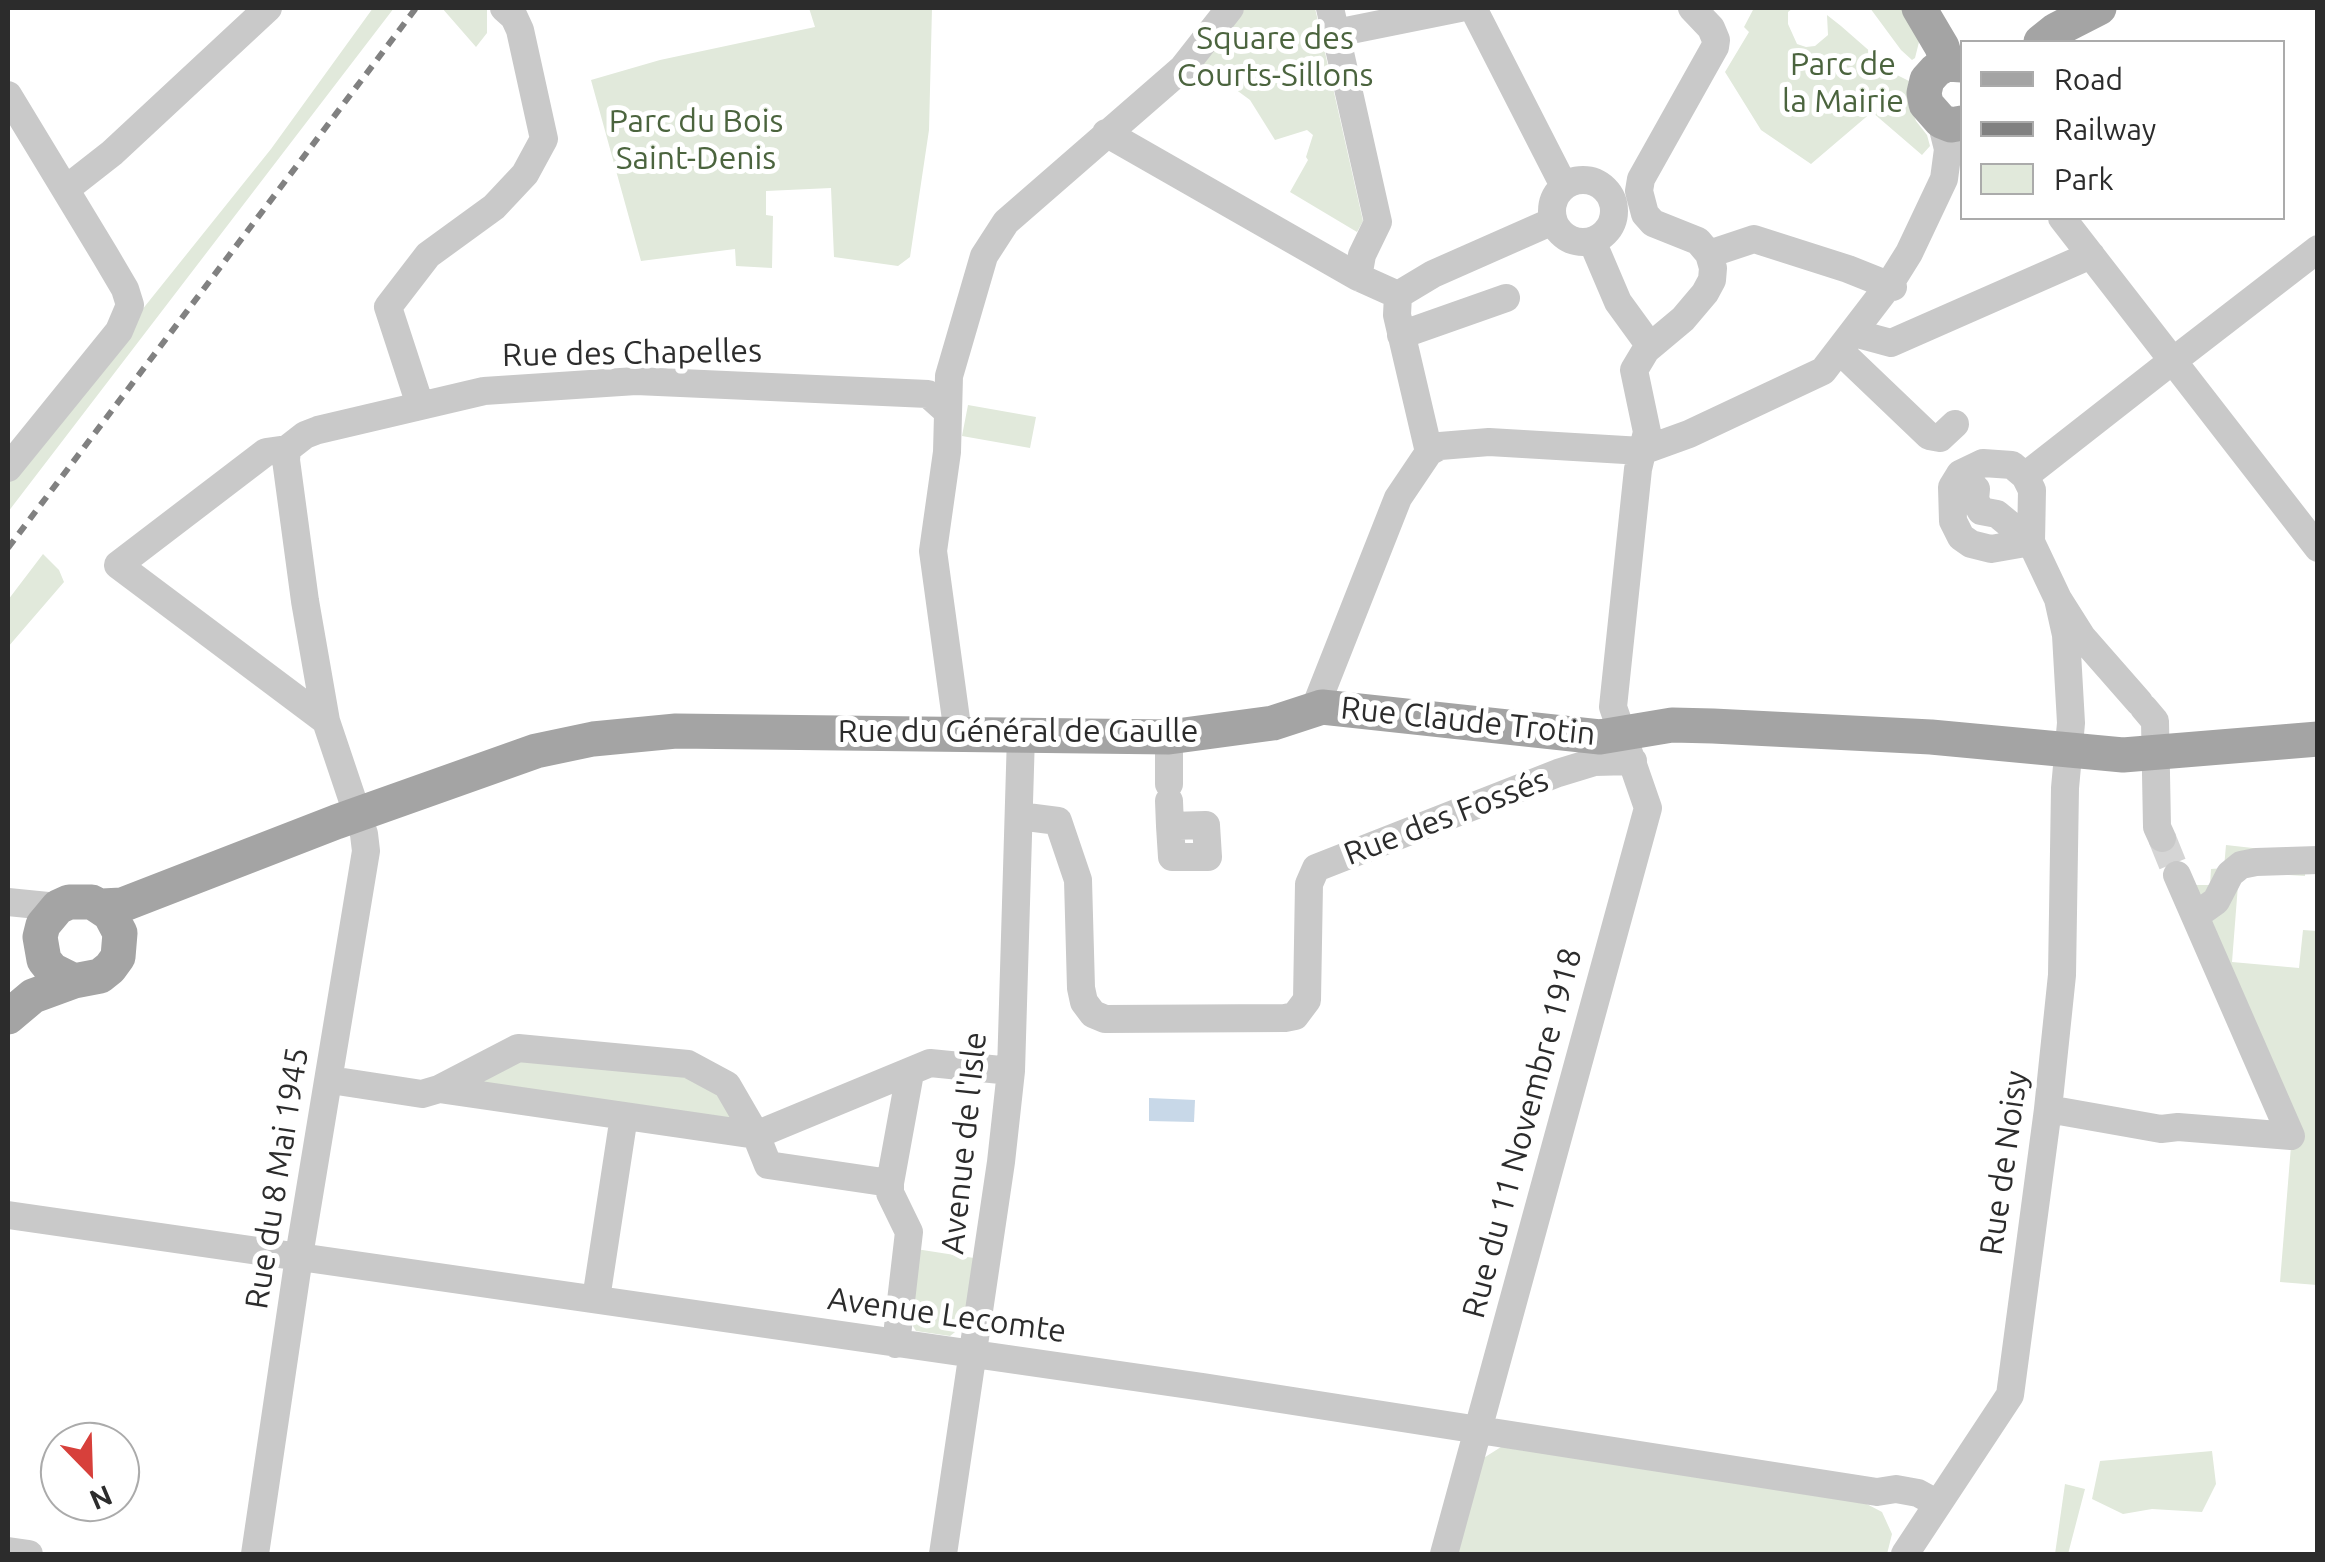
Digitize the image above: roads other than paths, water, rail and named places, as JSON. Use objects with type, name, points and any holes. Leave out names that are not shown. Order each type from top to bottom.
[{"type":"main road","points":[[1919,8],[1955,65],[1936,70],[1927,80],[1924,93],[1932,114],[1952,122]]},
{"type":"main road","points":[[2044,40],[2099,8]]},
{"type":"main road","name":"Rue du Général de Gaulle","points":[[102,906],[122,904],[358,814],[536,752],[625,735],[715,730],[1169,737],[1273,724],[1316,708]]},
{"type":"main road","name":"Rue Claude Trotin","points":[[1316,708],[1600,737],[1627,747]]},
{"type":"main road","name":"Rue des Fossés","points":[[1627,747],[1672,725],[1931,737],[2158,755],[2318,740]]},
{"type":"main road","name":"Rue du Général de Gaulle","points":[[121,944],[140,916],[180,881]]},
{"type":"main road","points":[[80,900],[102,906],[116,923],[121,944],[110,968],[100,976],[33,996],[8,1015],[49,915],[58,907],[80,900]]},
{"type":"main road","points":[[40,942],[52,970],[74,981]]},
{"type":"street","points":[[66,189],[112,153],[268,8]]},
{"type":"street","points":[[420,405],[388,307],[428,255],[494,207],[524,174],[544,139],[520,30],[514,16],[504,8]]},
{"type":"street","points":[[958,734],[933,550],[947,452],[941,393],[984,256],[1006,222],[1182,68],[1230,8]]},
{"type":"street","points":[[1358,277],[1362,254],[1378,222],[1333,20],[1460,8]]},
{"type":"street","points":[[1473,8],[1564,186]]},
{"type":"street","points":[[1592,241],[1618,302],[1648,348],[1682,320],[1705,293],[1713,274],[1709,254],[1690,236],[1652,223],[1627,204],[1592,182],[1583,180],[1564,186],[1552,202],[1552,221],[1564,237],[1592,241],[1608,230],[1627,204],[1708,62],[1716,40],[1692,8]]},
{"type":"street","points":[[8,95],[125,288],[130,305],[119,331],[8,468]]},
{"type":"street","points":[[1316,708],[1398,498],[1428,452],[1440,446],[1489,442],[1642,451],[1689,434],[1824,371],[1891,286],[1909,253],[1944,179],[1952,122]]},
{"type":"street","points":[[1106,133],[1358,277],[1398,295]]},
{"type":"street","points":[[2064,220],[2168,365],[2318,548]]},
{"type":"street","points":[[1398,295],[1433,274],[1552,221]]},
{"type":"street","points":[[1709,254],[1754,239],[1848,268],[1891,286]]},
{"type":"street","points":[[2025,476],[2318,250]]},
{"type":"street","points":[[1847,342],[1891,343],[2091,255]]},
{"type":"street","points":[[1398,295],[1402,335],[1428,452]]},
{"type":"street","points":[[1402,335],[1506,298]]},
{"type":"street","points":[[1847,342],[1929,436],[1948,431],[1962,472]]},
{"type":"street","name":"Rue du 11 Novembre 1918","points":[[1444,1554],[1648,808],[1613,707],[1647,432],[1634,370],[1648,348]]},
{"type":"street","name":"Rue des Chapelles","points":[[326,721],[118,565],[266,452],[287,450],[318,430],[484,391],[636,381],[941,393]]},
{"type":"street","points":[[287,450],[300,566],[326,721],[358,814]]},
{"type":"street","points":[[2030,542],[1991,548],[1971,544],[1961,537],[1953,521],[1952,487],[1962,472],[1983,463],[2012,464],[2025,476],[2032,490],[2030,542],[2058,599],[2082,637],[2156,722],[2157,827],[2162,838]]},
{"type":"street","name":"Rue de Noisy","points":[[1913,1543],[2010,1395],[2062,975],[2065,788],[2071,723],[2066,634],[2058,599]]},
{"type":"street","points":[[1558,732],[1558,773]]},
{"type":"street","name":"Avenue de l'Isle","points":[[943,1554],[974,1354],[1010,1071],[1021,735]]},
{"type":"street","points":[[1169,737],[1170,804]]},
{"type":"street","name":"Rue des Fossés","points":[[1019,816],[1058,821],[1078,880],[1081,988],[1092,1014],[1105,1019],[1285,1018],[1295,1016],[1307,1000],[1309,884],[1316,868],[1627,747]]},
{"type":"street","name":"Rue du 8 Mai 1945","points":[[255,1554],[366,851],[358,814]]},
{"type":"street","points":[[2194,916],[2216,901],[2241,856],[2256,862],[2318,860]]},
{"type":"street","points":[[2048,1109],[2161,1129],[2292,1136],[2177,874]]},
{"type":"street","points":[[8,904],[58,907]]},
{"type":"street","points":[[8,904],[40,942]]},
{"type":"street","points":[[337,1081],[422,1094],[518,1048],[688,1064],[727,1085],[768,1164],[890,1183]]},
{"type":"street","points":[[439,1089],[756,1136],[930,1063],[1010,1071]]},
{"type":"street","points":[[896,1344],[910,1232],[890,1193],[890,1183],[910,1073]]},
{"type":"street","points":[[596,1299],[624,1116]]},
{"type":"street","name":"Avenue Lecomte","points":[[8,1215],[1478,1428],[1876,1492],[1896,1489],[1918,1493],[1938,1504]]},
{"type":"street","points":[[1876,1492],[1913,1543]]},
{"type":"street","points":[[8,1551],[29,1554]]},
{"type":"water","points":[[1149,1098],[1195,1100],[1194,1122],[1149,1121]]},
{"type":"tunnel","points":[[2162,838],[2177,875]]},
{"type":"railway","points":[[8,548],[416,8]]},
{"type":"park label","name":"Square des Courts-Sillons","points":[[1275,56]]},
{"type":"park label","name":"Parc de la Mairie","points":[[1843,82]]},
{"type":"park label","name":"Parc du Bois Saint-Denis","points":[[696,140]]}]
